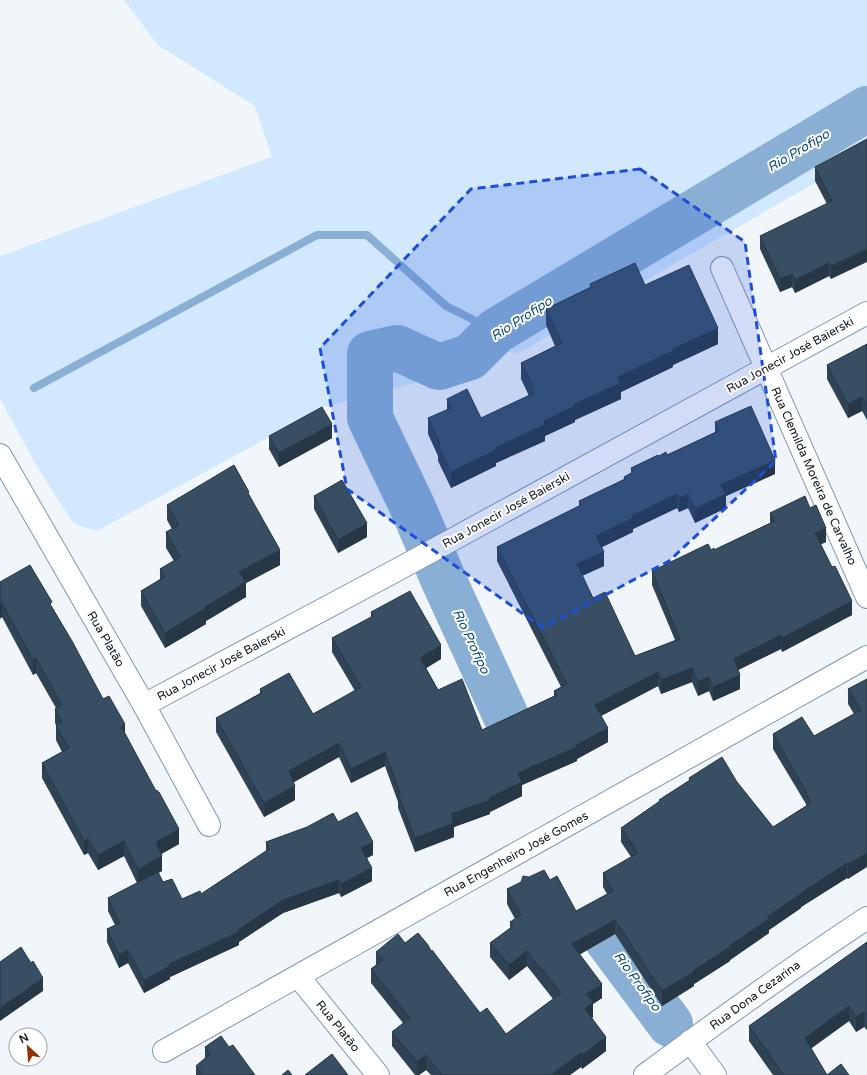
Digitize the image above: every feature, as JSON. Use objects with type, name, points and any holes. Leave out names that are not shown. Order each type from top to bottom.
[{"type":"street","name":"Rua Clemilda Moreira de Carvalho","points":[[722,268],[867,597]]},
{"type":"street","name":"Rua Jonecir José Baierski","points":[[144,705],[395,571],[867,313]]},
{"type":"street","name":"Rua Platão","points":[[0,455],[144,705],[209,824]]},
{"type":"street","name":"Rua Engenheiro José Gomes","points":[[164,1052],[867,657]]},
{"type":"street","name":"Rua Dona Cezarina","points":[[645,1075],[811,955],[867,918]]},
{"type":"street","name":"Rua Platão","points":[[298,976],[378,1075]]},
{"type":"street","points":[[690,1041],[715,1075]]},
{"type":"highlighted area","points":[[640,169],[745,242],[776,461],[669,561],[543,628],[347,489],[320,348],[471,189]]},
{"type":"shaded area","points":[[124,0],[867,0],[867,153],[519,353],[447,344],[418,382],[324,407],[97,531],[74,524],[39,470],[0,399],[0,256],[272,157],[255,106],[158,45]]},
{"type":"building","points":[[867,139],[867,249],[831,266],[829,263],[795,280],[792,274],[780,279],[760,236],[832,201],[815,167]]},
{"type":"building","points":[[635,263],[645,285],[689,265],[718,328],[618,377],[621,383],[575,404],[575,406],[544,421],[545,425],[495,448],[496,450],[451,472],[438,445],[440,444],[428,418],[451,408],[447,399],[467,389],[481,418],[534,393],[530,385],[532,384],[521,363],[562,343],[546,309],[591,287],[590,284]]},
{"type":"building","points":[[867,344],[867,406],[862,397],[848,404],[827,365]]},
{"type":"building","points":[[751,406],[775,460],[721,485],[726,494],[695,509],[688,494],[679,498],[677,494],[596,536],[604,552],[577,564],[593,598],[605,592],[635,656],[680,639],[652,571],[708,544],[711,550],[714,548],[714,550],[775,521],[770,513],[805,496],[810,508],[816,505],[826,528],[815,533],[832,567],[835,566],[852,601],[782,638],[781,635],[734,659],[740,675],[713,687],[709,677],[698,682],[692,668],[661,680],[658,672],[595,705],[608,728],[576,745],[577,747],[518,773],[522,782],[489,798],[490,800],[451,814],[454,823],[415,838],[398,794],[400,793],[385,752],[351,769],[339,743],[289,771],[295,786],[264,803],[216,718],[262,693],[260,689],[289,673],[313,714],[361,687],[332,638],[373,616],[371,612],[410,591],[441,645],[420,658],[438,690],[462,679],[482,730],[557,695],[554,691],[567,684],[497,547],[581,505],[579,501],[625,479],[624,477],[633,472],[631,468],[666,452],[667,455],[719,431],[715,422]]},
{"type":"building","points":[[322,407],[332,424],[279,453],[269,436]]},
{"type":"building","points":[[234,465],[280,550],[239,572],[246,582],[165,633],[141,591],[165,577],[160,569],[180,557],[166,532],[179,525],[167,505]]},
{"type":"building","points":[[342,480],[367,523],[338,540],[314,496]]},
{"type":"building","points":[[30,565],[52,602],[50,604],[103,699],[109,696],[125,724],[121,726],[156,791],[157,790],[159,792],[179,829],[156,842],[162,856],[138,870],[124,841],[98,855],[88,839],[84,841],[42,763],[69,748],[56,726],[62,722],[55,709],[62,705],[36,658],[33,660],[2,603],[0,604],[0,582]]},
{"type":"building","points":[[867,679],[867,853],[848,864],[847,863],[801,893],[768,916],[769,919],[729,946],[730,947],[694,970],[694,972],[662,991],[615,920],[572,944],[602,984],[587,994],[593,1002],[585,1009],[606,1037],[551,1075],[442,1075],[426,1055],[417,1062],[392,1032],[410,1018],[371,969],[383,960],[376,952],[398,934],[405,943],[418,933],[480,1013],[487,1008],[506,1034],[561,993],[527,951],[509,965],[490,943],[513,926],[510,922],[521,915],[507,889],[521,882],[523,876],[529,877],[544,870],[550,880],[557,876],[576,911],[613,891],[603,873],[638,853],[621,828],[660,801],[659,800],[690,780],[689,778],[722,757],[737,782],[773,827],[811,803],[806,794],[807,793],[773,734],[802,717],[814,736],[861,710],[848,689]]},
{"type":"building","points":[[357,812],[373,842],[361,848],[372,868],[341,884],[339,880],[283,900],[238,930],[239,932],[169,964],[170,966],[144,980],[128,950],[119,955],[107,929],[120,923],[108,898],[158,872],[163,882],[172,879],[182,899],[200,891],[201,894],[269,849],[266,842],[307,827],[333,813],[338,822]]},
{"type":"building","points":[[867,942],[867,1015],[864,1012],[856,1017],[849,1006],[805,1038],[827,1075],[784,1075],[749,1026]]},
{"type":"building","points":[[21,947],[31,963],[33,961],[43,978],[0,1008],[0,962]]},
{"type":"building","points":[[221,1036],[229,1047],[233,1045],[255,1075],[203,1075],[196,1066],[210,1054],[205,1047]]},
{"type":"building","points":[[332,1054],[348,1075],[305,1075]]},
{"type":"building","points":[[841,1064],[849,1075],[827,1075]]},
{"type":"building","points":[[288,1070],[292,1075],[282,1075]]},
{"type":"waterway","name":"Rio Profipo","points":[[510,725],[444,581],[413,508],[370,418],[370,354],[397,348],[439,367],[470,357],[496,331],[867,109]]},
{"type":"waterway","points":[[34,388],[317,235],[367,235],[446,306],[496,331]]},
{"type":"waterway","name":"Rio Profipo","points":[[606,938],[670,1024]]}]
